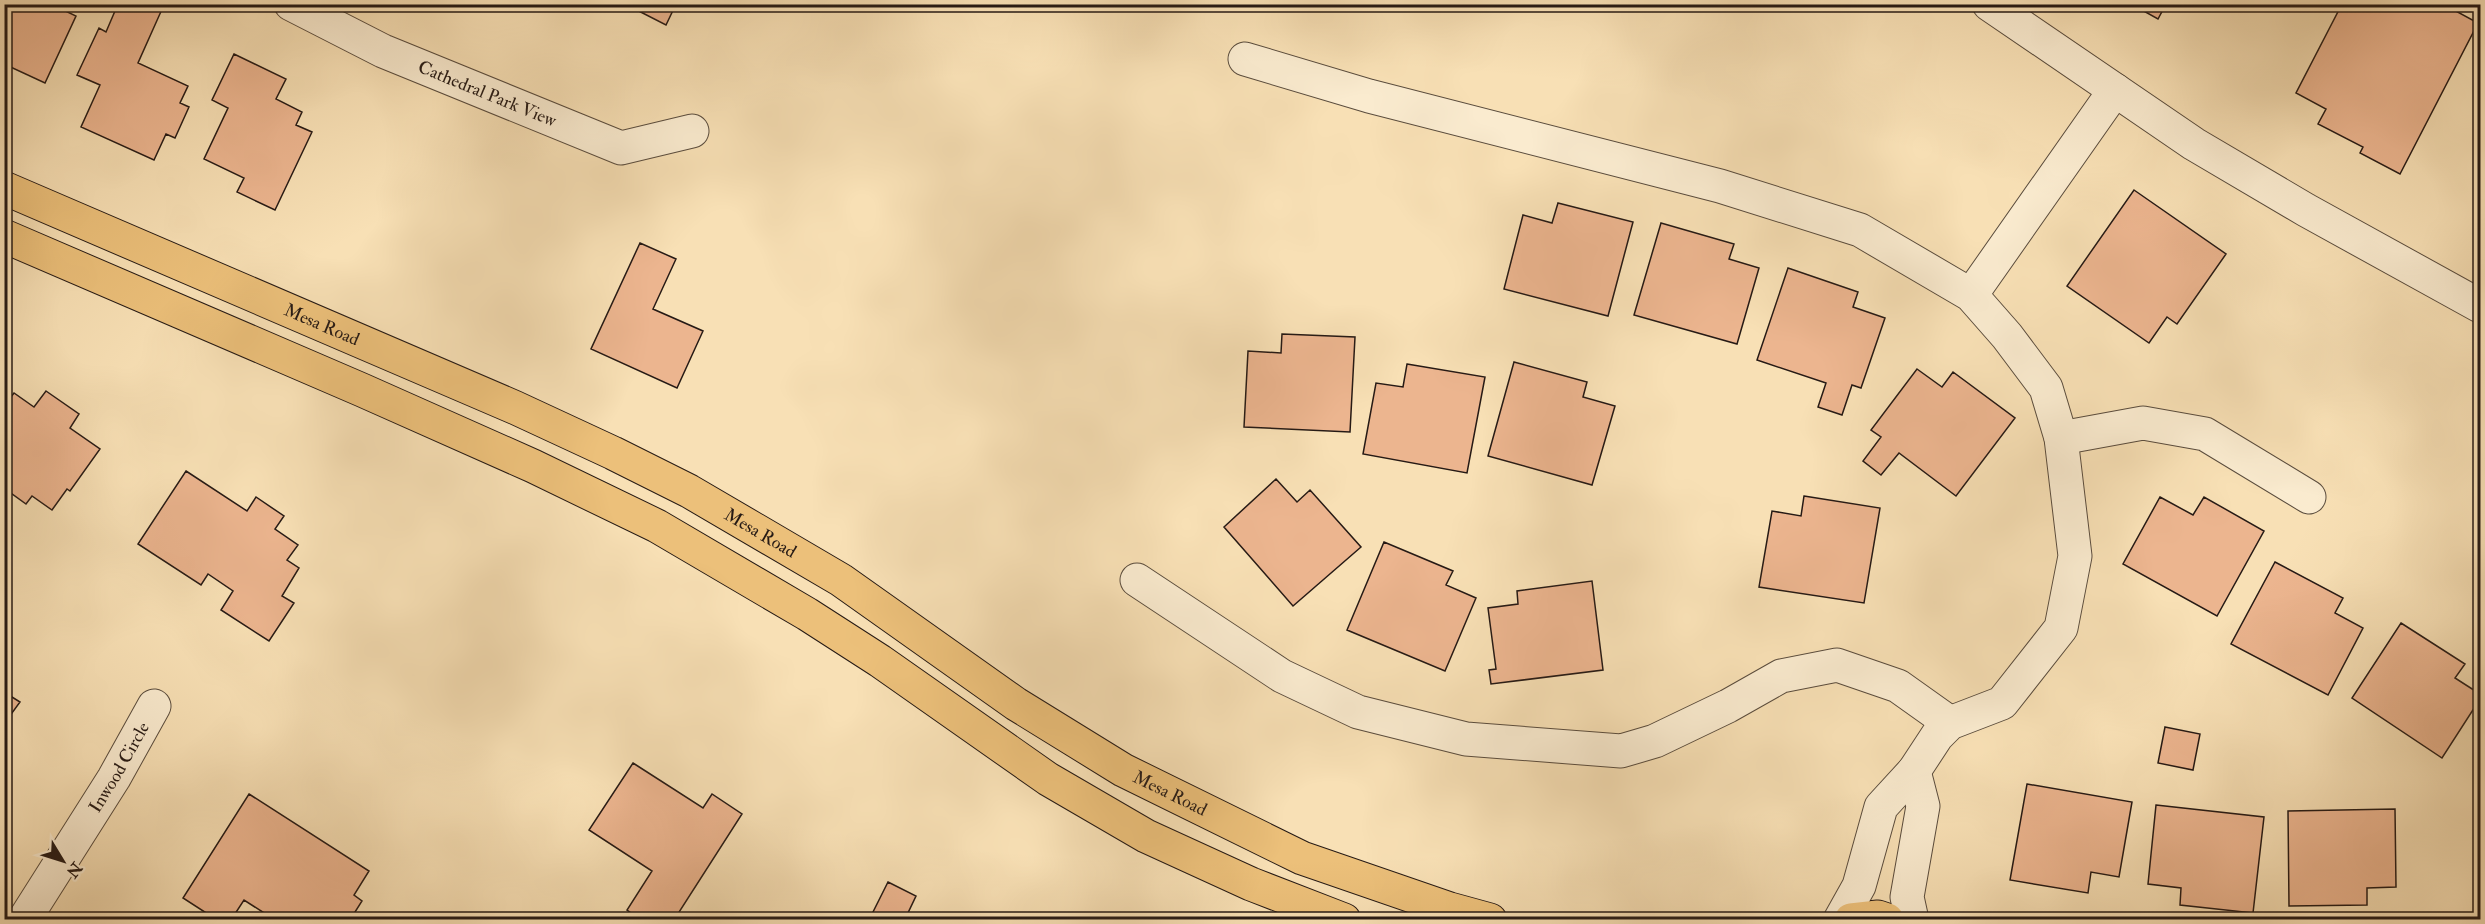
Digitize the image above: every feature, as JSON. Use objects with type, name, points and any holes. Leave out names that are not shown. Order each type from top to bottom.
[{"type":"main road","name":"Mesa Road","points":[[4,188],[516,408],[613,453],[689,491],[841,580],[1016,704],[1123,770],[1302,858],[1450,909],[1490,920]]},
{"type":"main road","points":[[4,236],[426,418],[533,466],[657,526],[807,614],[880,661],[1048,778],[1146,836],[1251,884],[1344,920]]},
{"type":"main road","points":[[1851,920],[1878,917],[1887,920]]},
{"type":"street","name":"Cathedral Park View","points":[[291,4],[383,51],[621,148],[692,131]]},
{"type":"street","points":[[1989,4],[2194,144],[2306,210],[2481,306]]},
{"type":"street","points":[[1245,59],[1370,96],[1720,186],[1860,230],[1971,295],[2007,336],[2046,388],[2061,438],[2075,556],[2061,628],[2002,703],[1950,723],[1936,736],[1914,771],[1881,807],[1859,886],[1840,920]]},
{"type":"street","points":[[1971,295],[2115,90]]},
{"type":"street","points":[[2061,438],[2143,423],[2205,434],[2309,497]]},
{"type":"street","points":[[1137,580],[1281,676],[1358,712],[1466,739],[1621,751],[1655,741],[1728,706],[1781,676],[1837,665],[1898,686],[1950,723]]},
{"type":"street","name":"Inwood Circle","points":[[24,920],[114,778],[154,706]]},
{"type":"street","points":[[1912,920],[1907,897],[1923,806],[1914,771]]},
{"type":"street","points":[[4,913],[14,920]]},
{"type":"building","points":[[4,4],[51,4],[76,16],[45,83],[4,64]]},
{"type":"building","points":[[118,4],[156,4],[163,7],[138,63],[188,86],[180,103],[189,107],[175,138],[166,134],[154,160],[81,127],[100,85],[77,75],[99,28],[106,32]]},
{"type":"building","points":[[625,4],[676,4],[666,25]]},
{"type":"building","points":[[2131,4],[2166,4],[2158,19]]},
{"type":"building","points":[[2342,4],[2443,4],[2478,23],[2400,174],[2360,153],[2363,147],[2318,124],[2326,109],[2296,93]]},
{"type":"building","points":[[234,54],[286,79],[276,99],[302,112],[296,125],[312,132],[275,210],[237,192],[244,178],[204,159],[228,108],[212,100]]},
{"type":"building","points":[[2134,190],[2226,254],[2177,324],[2167,317],[2149,343],[2067,286]]},
{"type":"building","points":[[1558,203],[1633,222],[1608,316],[1504,289],[1523,215],[1552,223]]},
{"type":"building","points":[[1661,223],[1734,244],[1729,259],[1759,268],[1737,344],[1634,315]]},
{"type":"building","points":[[640,243],[676,259],[653,309],[703,331],[677,388],[591,349]]},
{"type":"building","points":[[1788,268],[1858,292],[1853,307],[1885,318],[1861,388],[1852,385],[1842,415],[1818,407],[1826,383],[1757,360]]},
{"type":"building","points":[[1282,334],[1355,337],[1350,432],[1244,427],[1248,351],[1281,353]]},
{"type":"building","points":[[1514,362],[1587,382],[1583,397],[1615,406],[1592,485],[1488,456]]},
{"type":"building","points":[[1407,364],[1485,377],[1467,473],[1363,454],[1376,383],[1403,387]]},
{"type":"building","points":[[1917,369],[1942,387],[1953,372],[2015,418],[1956,496],[1899,453],[1881,475],[1863,461],[1881,437],[1871,430]]},
{"type":"building","points":[[46,391],[79,414],[70,428],[100,449],[70,491],[67,489],[52,510],[32,496],[26,504],[4,488],[4,406],[14,393],[34,407]]},
{"type":"building","points":[[186,471],[247,511],[256,497],[284,516],[275,529],[298,545],[287,560],[299,568],[282,596],[294,603],[269,641],[221,610],[233,591],[208,574],[201,585],[138,544]]},
{"type":"building","points":[[1276,479],[1297,502],[1310,490],[1361,547],[1293,606],[1224,527]]},
{"type":"building","points":[[1804,496],[1880,508],[1864,603],[1759,587],[1772,511],[1801,516]]},
{"type":"building","points":[[2160,497],[2193,515],[2204,497],[2264,531],[2217,616],[2123,564]]},
{"type":"building","points":[[1384,542],[1453,571],[1446,585],[1476,598],[1445,671],[1347,630]]},
{"type":"building","points":[[2275,562],[2343,598],[2335,613],[2363,628],[2328,695],[2231,644]]},
{"type":"building","points":[[1592,581],[1603,670],[1491,684],[1489,670],[1496,669],[1488,608],[1518,604],[1517,591]]},
{"type":"building","points":[[2401,623],[2465,664],[2455,678],[2480,694],[2480,699],[2442,758],[2352,698]]},
{"type":"building","points":[[4,692],[20,702],[4,724]]},
{"type":"building","points":[[2165,727],[2200,734],[2193,770],[2158,763]]},
{"type":"building","points":[[633,763],[703,808],[712,794],[742,814],[674,920],[641,920],[627,910],[652,871],[589,830]]},
{"type":"building","points":[[2027,784],[2132,802],[2119,877],[2091,872],[2088,893],[2010,880]]},
{"type":"building","points":[[249,794],[369,871],[354,895],[362,901],[350,920],[275,920],[244,900],[231,920],[217,920],[183,898]]},
{"type":"building","points":[[2156,805],[2264,817],[2253,913],[2180,905],[2181,888],[2148,884]]},
{"type":"building","points":[[2395,809],[2396,887],[2367,888],[2367,905],[2289,906],[2288,811]]},
{"type":"building","points":[[888,882],[916,896],[907,915],[916,920],[869,920]]}]
